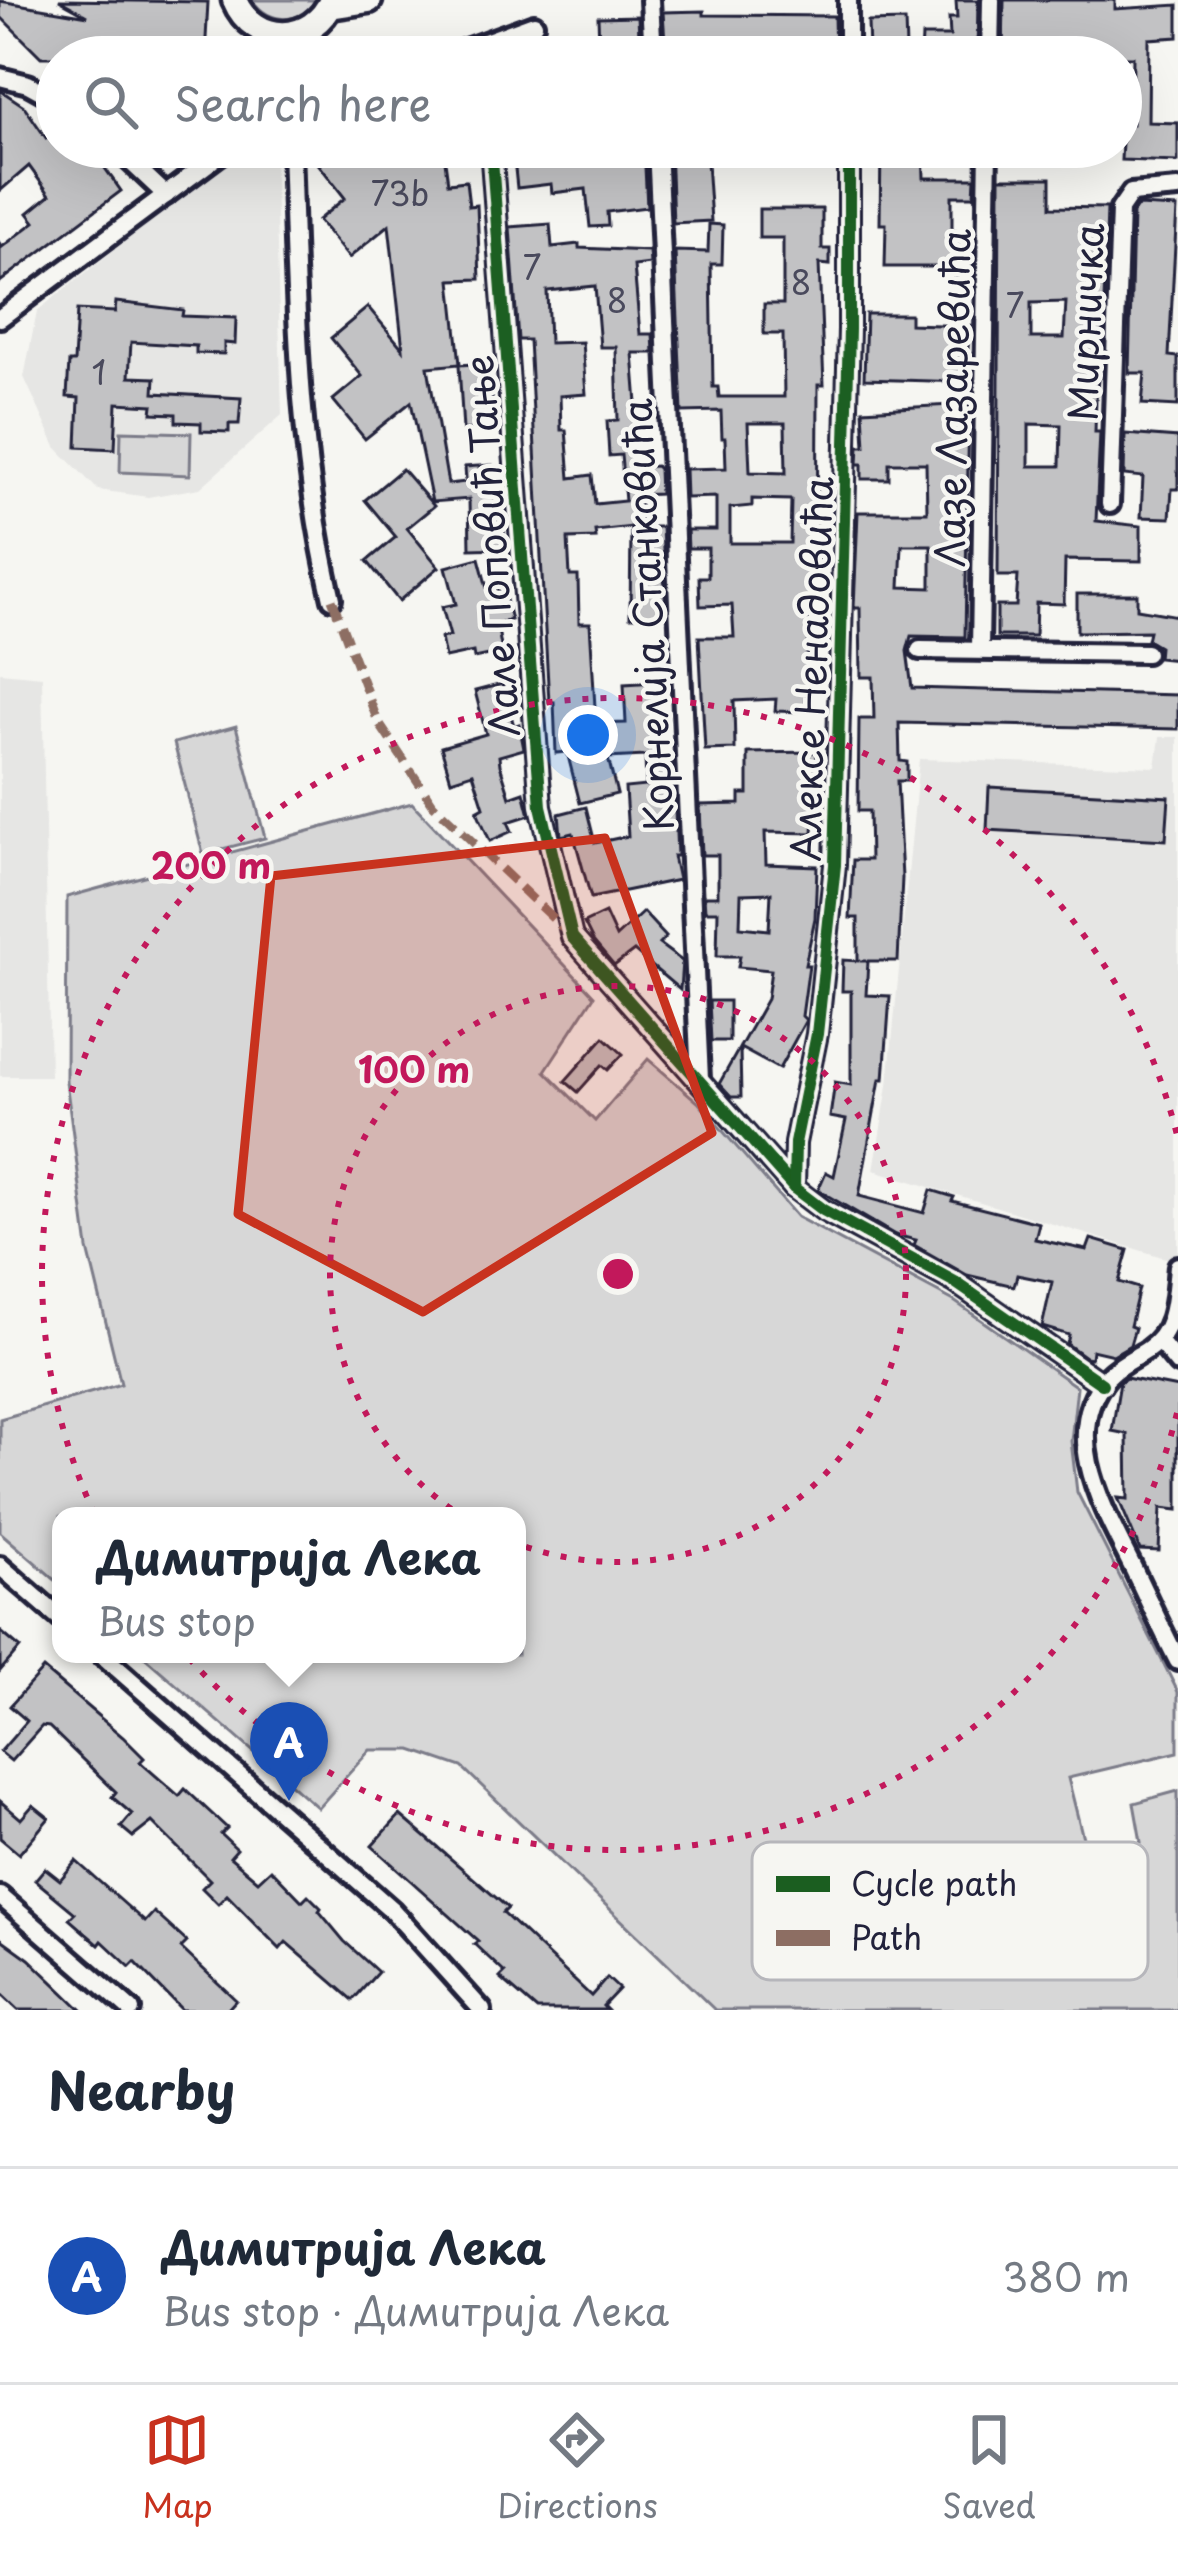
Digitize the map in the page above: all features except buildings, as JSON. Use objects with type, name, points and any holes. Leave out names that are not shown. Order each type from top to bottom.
[{"type":"main road","points":[[235,0],[254,26],[267,33],[294,34],[327,9],[369,0]]},
{"type":"street","points":[[650,0],[652,36]]},
{"type":"street","points":[[848,0],[848,36]]},
{"type":"street","points":[[990,36],[991,0]]},
{"type":"street","points":[[313,36],[327,9]]},
{"type":"street","points":[[510,36],[534,24]]},
{"type":"street","points":[[254,26],[260,36]]},
{"type":"street","points":[[0,77],[36,88]]},
{"type":"street","points":[[137,168],[166,195]]},
{"type":"street","points":[[0,318],[202,168]]},
{"type":"street","points":[[293,168],[303,405],[316,530],[332,599]]},
{"type":"street","name":"Лале Поповић Тање","points":[[493,168],[541,806],[572,937],[700,1079]]},
{"type":"street","name":"Корнелија Станковића","points":[[658,168],[700,1079]]},
{"type":"street","name":"Алексе Ненадовића","points":[[794,1188],[794,1143],[817,1034],[835,865],[849,168]]},
{"type":"street","name":"Лазе Лазаревића","points":[[980,649],[988,168]]},
{"type":"street","name":"Мирничка","points":[[1110,505],[1120,209],[1132,193],[1178,189]]},
{"type":"street","points":[[920,650],[1146,653]]},
{"type":"street","points":[[700,1079],[794,1188],[823,1210],[955,1282],[1102,1384]]},
{"type":"street","points":[[1178,1266],[1173,1313],[1159,1341],[1119,1366],[1102,1384],[1089,1419],[1090,1473],[1178,1660]]},
{"type":"street","points":[[1159,1341],[1178,1364]]},
{"type":"street","points":[[0,1566],[52,1611]]},
{"type":"street","points":[[111,1663],[392,1910],[482,2010]]},
{"type":"street","points":[[0,1896],[131,2010]]},
{"type":"highlighted area","points":[[605,838],[712,1133],[423,1312],[238,1214],[271,876]]},
{"type":"shaded area","points":[[252,0],[318,0],[303,14],[285,19],[267,14]]},
{"type":"shaded area","points":[[275,168],[282,415],[200,488],[148,497],[98,490],[56,447],[24,377],[37,311],[213,172]]},
{"type":"shaded area","points":[[121,431],[191,433],[190,475],[120,472]]},
{"type":"shaded area","points":[[0,672],[42,676],[50,1076],[0,1076]]},
{"type":"shaded area","points":[[236,726],[265,838],[203,854],[174,743]]},
{"type":"shaded area","points":[[1160,737],[1178,737],[1178,1283],[1169,1259],[874,1170],[888,1085],[919,759],[1156,767]]},
{"type":"shaded area","points":[[412,803],[594,996],[545,1071],[595,1121],[648,1059],[698,1102],[797,1217],[954,1301],[1077,1387],[1071,1441],[1077,1492],[1178,1692],[1178,1752],[1068,1778],[1084,1842],[752,1842],[752,1980],[1148,1980],[1148,1842],[1141,1842],[1134,1803],[1178,1791],[1178,2010],[715,2010],[462,1767],[412,1750],[370,1750],[318,1808],[151,1663],[526,1663],[526,1507],[52,1507],[52,1577],[0,1532],[0,1419],[121,1384],[88,1249],[66,1081],[67,897]]},
{"type":"marked path","points":[[332,599],[378,722],[433,804],[566,931]]},
{"type":"cycle path","points":[[493,168],[541,806],[572,937],[794,1188],[823,1210],[955,1282],[1102,1384]]},
{"type":"cycle path","points":[[794,1188],[795,1143],[817,1034],[835,865],[849,168]]},
{"type":"place","name":"Димитрија Лека","points":[[289,1801]]}]
